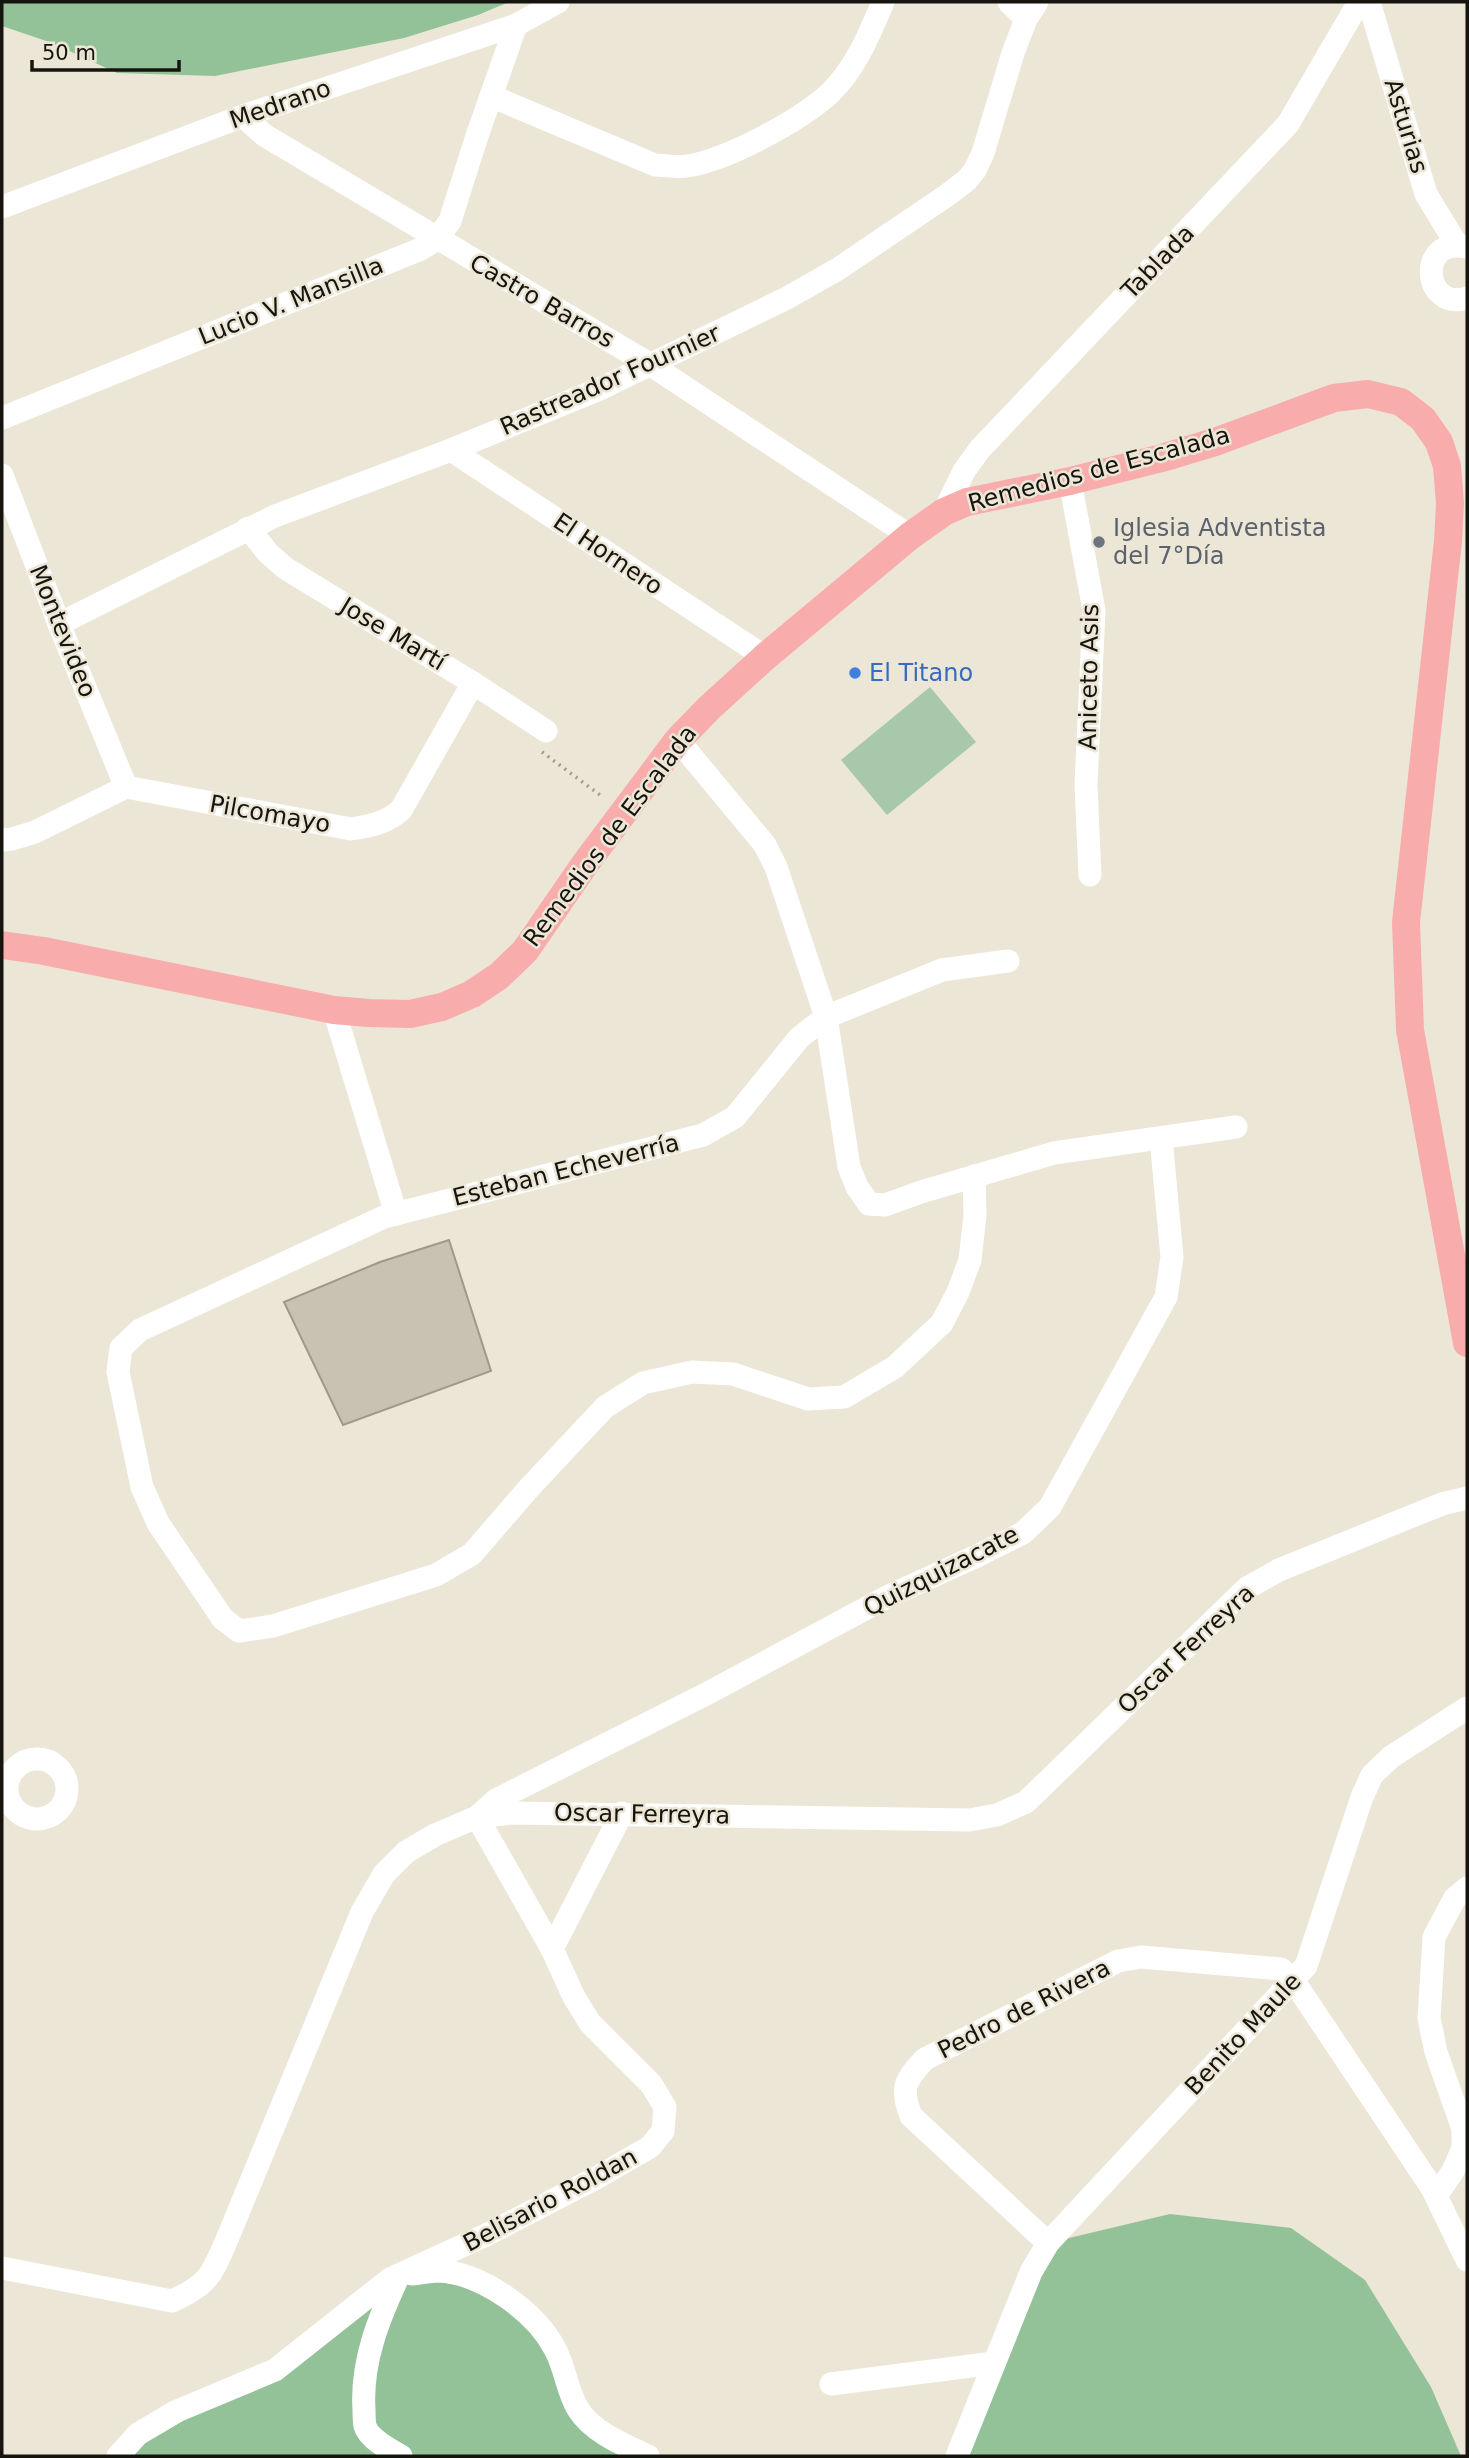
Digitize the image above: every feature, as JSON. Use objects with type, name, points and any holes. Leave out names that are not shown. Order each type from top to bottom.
[{"type":"main road","name":"Remedios de Escalada","points":[[2,945],[44,951],[334,1010],[410,1014],[442,1007],[472,994],[499,976],[525,951],[585,864],[678,740],[765,657],[943,512],[967,502],[1070,481],[1214,442],[1334,398],[1368,394],[1401,402],[1423,419],[1439,442],[1447,466],[1450,503],[1406,922],[1407,980],[1410,1030],[1467,1343]]},
{"type":"street","name":"Medrano","points":[[2,207],[243,116],[516,25],[558,2]]},
{"type":"street","points":[[491,96],[655,164],[684,167],[720,159],[800,116],[830,93],[849,70],[883,2]]},
{"type":"street","points":[[1009,2],[1031,10]]},
{"type":"street","name":"Asturias","points":[[1358,4],[1426,194],[1462,246]]},
{"type":"street","name":"Tablada","points":[[943,512],[964,471],[980,449],[1288,124],[1358,4]]},
{"type":"street","name":"Rastreador Fournier","points":[[59,624],[275,516],[451,450],[602,388],[787,298],[838,269],[967,180],[975,170],[983,153],[1013,53],[1031,10]]},
{"type":"street","points":[[437,239],[450,221],[516,25]]},
{"type":"street","name":"Castro Barros","points":[[243,116],[264,135],[651,365],[910,537]]},
{"type":"street","name":"Lucio V. Mansilla","points":[[2,418],[421,249],[437,239]]},
{"type":"street","name":"Asturias","points":[[1462,246],[1448,247],[1434,258],[1431,276],[1433,284],[1445,297],[1454,300],[1467,298]]},
{"type":"street","name":"El Hornero","points":[[451,450],[765,657]]},
{"type":"street","name":"Montevideo","points":[[2,475],[126,787]]},
{"type":"street","name":"Aniceto Asis","points":[[1070,481],[1094,610],[1086,785],[1090,875]]},
{"type":"street","name":"Jose Martí","points":[[248,528],[268,553],[285,568],[546,731]]},
{"type":"street","name":"Pilcomayo","points":[[126,787],[351,829],[374,825],[389,820],[401,810],[473,683]]},
{"type":"street","points":[[678,740],[765,845],[776,867],[826,1017],[849,1167],[869,1204],[885,1205],[1054,1153],[1236,1127]]},
{"type":"street","points":[[2,840],[35,832],[126,787]]},
{"type":"street","name":"Esteban Echeverría","points":[[974,1176],[975,1215],[970,1260],[958,1292],[942,1324],[895,1367],[844,1397],[808,1399],[733,1374],[692,1372],[643,1383],[605,1407],[472,1554],[436,1575],[273,1626],[239,1631],[223,1619],[158,1523],[142,1487],[118,1372],[121,1349],[141,1330],[227,1288],[396,1213],[703,1135],[735,1117],[799,1038],[826,1017],[942,970],[1008,961]]},
{"type":"street","points":[[334,1010],[396,1213]]},
{"type":"street","name":"Quizquizacate","points":[[477,1817],[496,1800],[708,1693],[889,1596],[1023,1533],[1050,1507],[1166,1297],[1172,1257],[1161,1138]]},
{"type":"street","name":"Oscar Ferreyra","points":[[2,2268],[172,2301],[195,2290],[212,2273],[228,2237],[362,1912],[384,1874],[406,1852],[435,1835],[477,1817],[512,1813],[969,1820],[998,1815],[1026,1802],[1247,1588],[1291,1565],[1442,1504],[1467,1498]]},
{"type":"street","name":"Benito Maule","points":[[957,2456],[1031,2272],[1048,2244],[1306,1966],[1362,1797],[1372,1775],[1391,1757],[1467,1708]]},
{"type":"street","points":[[552,1949],[622,1813]]},
{"type":"street","name":"Belisario Roldan","points":[[118,2456],[138,2434],[177,2411],[275,2370],[390,2279],[486,2235],[596,2178],[650,2147],[663,2131],[665,2107],[651,2084],[590,2023],[574,1997],[552,1949],[477,1817]]},
{"type":"street","points":[[1436,2196],[1464,2148],[1463,2129],[1436,2052],[1429,2018],[1434,1937],[1455,1898],[1467,1888]]},
{"type":"street","name":"Pedro de Rivera","points":[[1048,2244],[911,2116],[905,2101],[908,2077],[925,2059],[1118,1961],[1141,1957],[1281,1969],[1293,1980]]},
{"type":"street","points":[[1293,1980],[1436,2196],[1467,2260]]},
{"type":"street","points":[[401,2456],[375,2439],[365,2427],[365,2372],[381,2314],[399,2275],[440,2271],[477,2280],[499,2292],[542,2326],[556,2350],[578,2409],[598,2430],[648,2456]]},
{"type":"street","points":[[831,2384],[994,2362]]},
{"type":"path","points":[[546,731],[537,748],[600,795]]},
{"type":"green space","points":[[2,2],[509,2],[478,15],[404,38],[215,76],[117,73],[52,43],[2,26]]},
{"type":"green space","points":[[930,687],[976,742],[887,815],[841,760]]},
{"type":"green space","points":[[1170,2214],[1291,2228],[1365,2280],[1431,2387],[1461,2456],[957,2456],[1048,2243]]},
{"type":"green space","points":[[399,2275],[499,2292],[556,2350],[578,2409],[650,2456],[118,2456],[275,2370]]},
{"type":"building","points":[[449,1240],[491,1371],[343,1425],[284,1302],[380,1262]]},
{"type":"place","name":"Iglesia Adventista del 7°Día","points":[[1099,542]]},
{"type":"place","name":"El Titano","points":[[855,673]]}]
